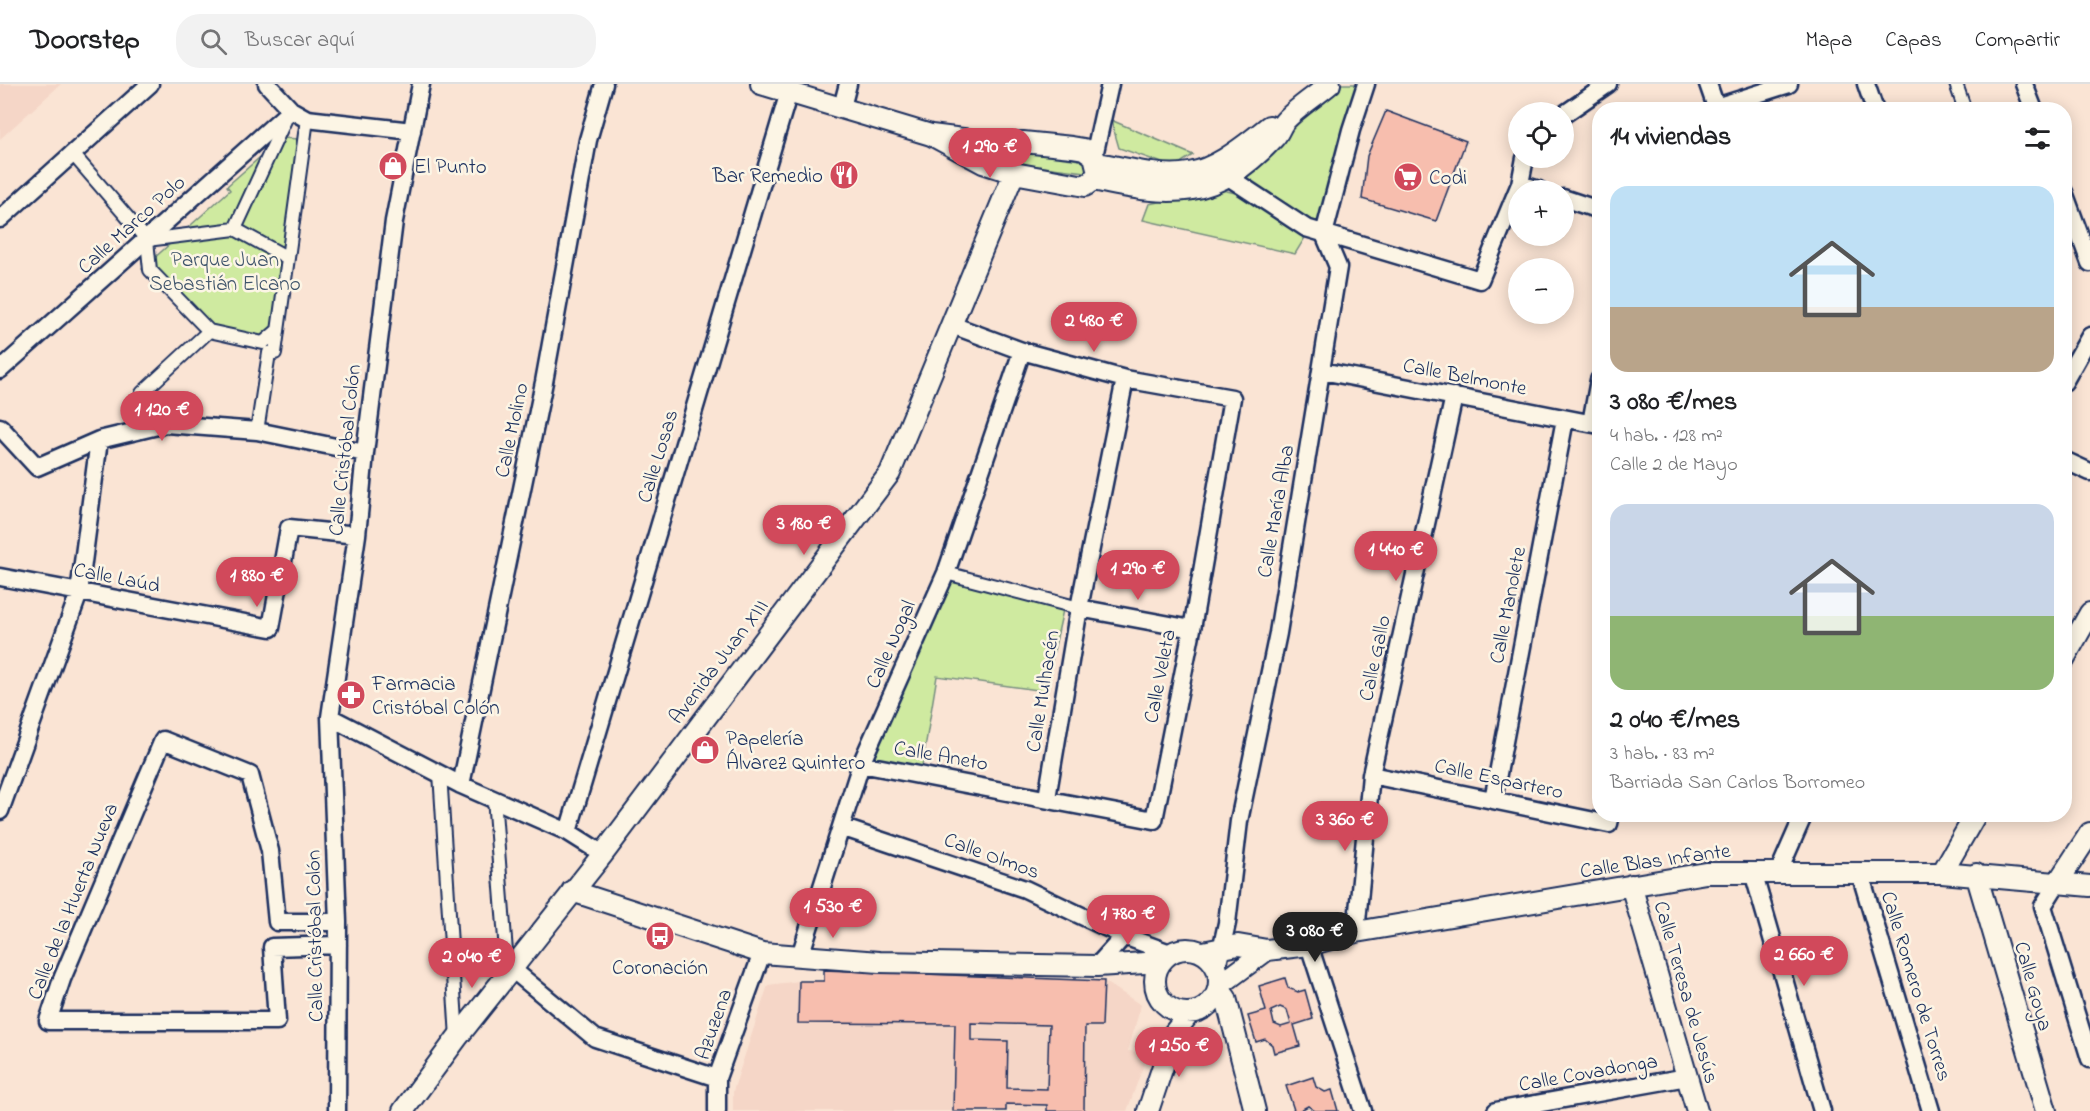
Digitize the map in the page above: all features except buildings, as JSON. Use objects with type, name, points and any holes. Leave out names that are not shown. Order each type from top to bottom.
[{"type":"street","points":[[0,219],[150,84]]},
{"type":"street","points":[[267,84],[291,110],[307,119],[412,131]]},
{"type":"street","name":"Calle Cristóbal Colón","points":[[337,1111],[338,922],[330,717],[357,535],[394,221],[421,84]]},
{"type":"street","name":"Calle Molino","points":[[461,785],[544,382],[588,140],[604,84]]},
{"type":"street","points":[[761,84],[842,106],[931,135],[998,168],[1041,180],[1085,186],[1095,166],[1110,84]]},
{"type":"street","points":[[842,106],[848,84]]},
{"type":"street","points":[[931,135],[1003,144],[1023,142],[1084,149],[1095,166],[1149,192],[1171,193],[1194,190],[1227,176],[1276,136],[1283,122],[1330,84]]},
{"type":"street","points":[[1324,234],[1366,84]]},
{"type":"street","points":[[1574,107],[1608,84]]},
{"type":"street","points":[[1708,84],[1715,102]]},
{"type":"street","points":[[1735,102],[1789,84]]},
{"type":"street","points":[[1866,84],[1872,102]]},
{"type":"street","points":[[1956,84],[1962,102]]},
{"type":"street","points":[[2024,84],[2031,102]]},
{"type":"street","name":"Calle Losas","points":[[568,832],[789,92]]},
{"type":"street","points":[[235,229],[291,110]]},
{"type":"street","name":"Calle Marco Polo","points":[[0,370],[291,110]]},
{"type":"street","points":[[257,431],[269,353],[275,353],[307,119]]},
{"type":"street","points":[[1095,166],[1164,176],[1195,174],[1241,149],[1270,125],[1283,122]]},
{"type":"street","name":"Avenida Juan XIII","points":[[403,1111],[457,1038],[509,960],[603,854],[890,473],[1002,201],[997,156],[1003,144]]},
{"type":"street","points":[[72,153],[147,240],[150,270],[209,331],[262,343],[278,330]]},
{"type":"street","points":[[998,168],[1002,201]]},
{"type":"street","points":[[1227,176],[1306,228],[1480,280],[1508,213]]},
{"type":"street","points":[[1002,201],[1017,187],[1041,180]]},
{"type":"street","points":[[1574,202],[1592,208]]},
{"type":"street","points":[[2072,214],[2090,263]]},
{"type":"street","points":[[147,240],[235,229],[288,258]]},
{"type":"street","name":"Calle María Alba","points":[[1216,969],[1239,821],[1278,633],[1338,267],[1324,234]]},
{"type":"street","points":[[952,325],[1022,351],[1125,379]]},
{"type":"street","points":[[146,428],[142,393],[209,331]]},
{"type":"street","points":[[2072,368],[2090,336]]},
{"type":"street","name":"Calle Nogal","points":[[800,956],[861,764],[946,573],[1022,351]]},
{"type":"street","name":"Calle Belmonte","points":[[1322,371],[1592,424]]},
{"type":"street","name":"Calle Veleta","points":[[1125,379],[1232,398],[1192,629],[1154,820]]},
{"type":"street","name":"Calle Mulhacén","points":[[1047,798],[1079,608],[1125,379]]},
{"type":"street","name":"Calle Gallo","points":[[1356,932],[1371,775],[1454,396]]},
{"type":"street","name":"Calle Manolete","points":[[1493,800],[1565,419]]},
{"type":"street","points":[[0,427],[37,467],[99,440],[166,424],[257,431],[365,453]]},
{"type":"street","points":[[0,811],[79,593],[99,440]]},
{"type":"street","points":[[2072,464],[2090,472]]},
{"type":"street","name":"Calle Laúd","points":[[0,577],[271,628],[289,528],[357,535]]},
{"type":"street","points":[[946,573],[1079,608],[1192,629]]},
{"type":"street","points":[[2072,645],[2090,613]]},
{"type":"street","points":[[330,717],[461,785],[568,832],[603,854]]},
{"type":"street","name":"Calle de la Huerta Nueva","points":[[338,922],[277,922],[270,851],[250,775],[163,740],[62,979],[48,1021],[277,1021],[272,947],[338,945]]},
{"type":"street","name":"Calle Aneto","points":[[861,764],[1154,820]]},
{"type":"street","points":[[440,773],[457,1038]]},
{"type":"street","name":"Calle Espartero","points":[[1371,775],[1592,820]]},
{"type":"street","points":[[494,798],[509,960],[595,1038],[717,1078]]},
{"type":"street","points":[[1779,871],[1800,822]]},
{"type":"street","points":[[1942,873],[1971,822]]},
{"type":"street","name":"Calle Olmos","points":[[841,827],[1025,889],[1165,958]]},
{"type":"street","points":[[2090,833],[2043,906],[2090,1059]]},
{"type":"street","name":"Calle Blas Infante","points":[[1216,969],[1267,950],[1309,945],[1356,932],[1707,873],[1779,871],[1976,874],[2090,886]]},
{"type":"street","points":[[1753,872],[1822,1111]]},
{"type":"street","name":"Calle Romero de Torres","points":[[1860,873],[1931,1111]]},
{"type":"street","name":"Calle Goya","points":[[1976,874],[2046,1111]]},
{"type":"street","name":"Calle Teresa de Jesús","points":[[1631,885],[1697,1111]]},
{"type":"street","points":[[572,891],[762,953],[879,962],[1097,966],[1165,958],[1192,948],[1216,969],[1226,998],[1255,1111]]},
{"type":"street","points":[[1097,966],[1124,936]]},
{"type":"street","name":"Calle Blas Infante","points":[[1216,969],[1238,945],[1267,950]]},
{"type":"street","points":[[1309,945],[1363,1111]]},
{"type":"street","name":"Azuzena","points":[[717,1111],[717,1078],[762,953]]},
{"type":"street","points":[[1165,958],[1155,983],[1157,994],[1166,1006],[1174,1033]]},
{"type":"street","points":[[1097,966],[1155,983]]},
{"type":"street","points":[[1148,1111],[1174,1033],[1196,1011],[1210,1004],[1216,969]]},
{"type":"street","points":[[1166,1006],[1174,1011],[1196,1011],[1231,1019]]},
{"type":"street","name":"Calle Covadonga","points":[[1496,1111],[1687,1077]]},
{"type":"shaded area","points":[[0,84],[61,84],[0,139]]},
{"type":"shaded area","points":[[799,981],[1104,981],[1141,1005],[1128,1051],[1148,1053],[1127,1111],[733,1111],[733,1091],[768,985]]},
{"type":"green space","points":[[1335,84],[1362,84],[1321,228],[1240,176]]},
{"type":"green space","points":[[1111,120],[1193,155],[1174,167],[1119,148]]},
{"type":"green space","name":"Parque Juan Sebastián Elcano","points":[[282,138],[299,139],[272,349],[211,338],[142,269],[230,190],[227,186]]},
{"type":"green space","points":[[1015,151],[1087,161],[1085,172],[1011,163]]},
{"type":"green space","points":[[1218,189],[1253,197],[1309,231],[1295,254],[1143,220],[1149,204]]},
{"type":"green space","points":[[951,576],[1065,601],[1045,691],[937,676],[922,766],[870,763]]},
{"type":"place","name":"El Punto","points":[[393,166]]},
{"type":"place","name":"Bar Remedio","points":[[844,175]]},
{"type":"place","name":"Codi","points":[[1408,177]]},
{"type":"place","name":"Farmacia Cristóbal Colón","points":[[351,695]]},
{"type":"place","name":"Papelería Álvarez Quintero","points":[[705,750]]},
{"type":"place","name":"Coronación","points":[[660,936]]}]
